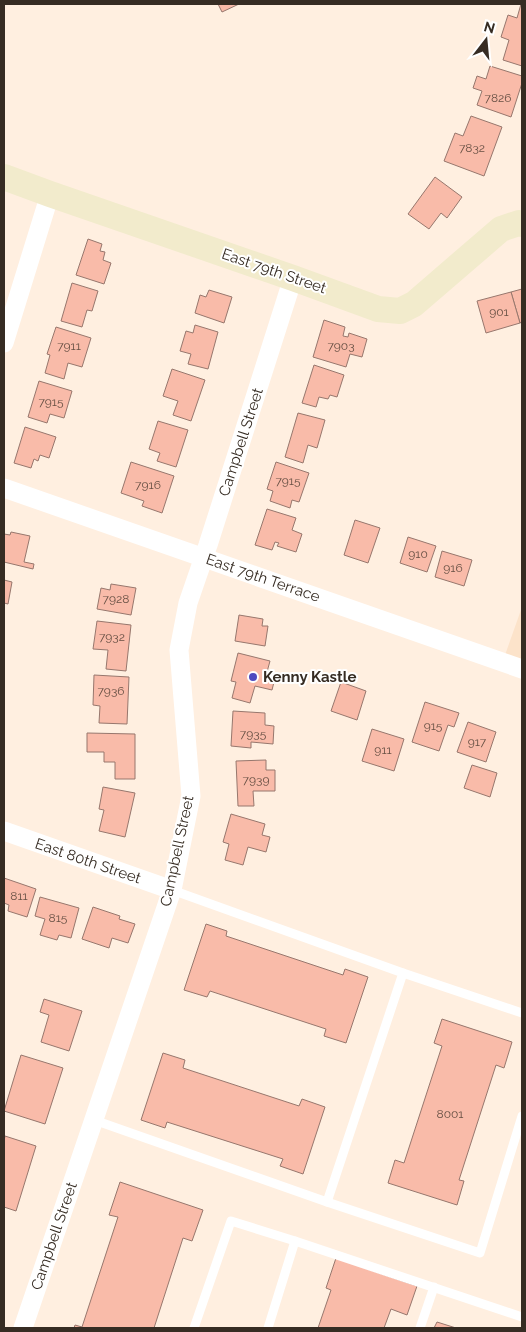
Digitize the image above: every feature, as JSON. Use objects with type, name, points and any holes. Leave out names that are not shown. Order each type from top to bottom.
[{"type":"street","name":"East 79th Street","points":[[4,177],[378,309],[400,311],[414,304],[501,228],[521,220]]},
{"type":"street","points":[[4,343],[50,194]]},
{"type":"street","name":"Campbell Street","points":[[23,1328],[172,890],[191,796],[179,650],[188,603],[293,278]]},
{"type":"street","name":"East 79th Terrace","points":[[4,488],[522,669]]},
{"type":"street","name":"East 80th Street","points":[[4,832],[172,890]]},
{"type":"lane","points":[[172,890],[403,973],[522,1013]]},
{"type":"lane","points":[[328,1202],[403,973]]},
{"type":"lane","points":[[94,1120],[480,1253],[522,1116]]},
{"type":"lane","points":[[194,1328],[231,1220],[522,1317]]},
{"type":"lane","points":[[268,1328],[295,1241]]},
{"type":"lane","points":[[420,1328],[434,1287]]},
{"type":"shaded area","points":[[522,607],[522,661],[505,655]]},
{"type":"building","points":[[218,4],[239,4],[222,12]]},
{"type":"building","points":[[521,4],[522,66],[503,60],[509,40],[501,37],[508,15],[517,18]]},
{"type":"building","points":[[490,66],[522,76],[522,83],[511,117],[477,105],[482,91],[473,88],[477,76],[486,79]]},
{"type":"building","points":[[471,116],[502,127],[484,176],[444,161],[455,133],[463,136]]},
{"type":"building","points":[[435,177],[462,197],[447,218],[441,213],[429,229],[408,214]]},
{"type":"building","points":[[88,239],[102,244],[100,251],[105,252],[103,260],[111,263],[104,284],[76,275]]},
{"type":"building","points":[[72,283],[98,291],[92,311],[87,310],[82,327],[61,321]]},
{"type":"building","points":[[522,289],[522,322],[520,323],[511,292]]},
{"type":"building","points":[[209,290],[232,297],[224,323],[195,313],[200,295],[206,297]]},
{"type":"building","points":[[511,292],[520,323],[486,333],[477,301]]},
{"type":"building","points":[[324,320],[345,327],[343,336],[348,337],[349,333],[367,339],[362,357],[350,354],[346,367],[313,357]]},
{"type":"building","points":[[195,325],[218,332],[208,369],[188,364],[191,354],[180,351],[186,331],[193,333]]},
{"type":"building","points":[[56,327],[91,338],[82,367],[68,363],[64,379],[45,373],[50,355],[47,354]]},
{"type":"building","points":[[314,365],[344,375],[337,397],[330,395],[328,399],[319,397],[316,407],[302,403]]},
{"type":"building","points":[[172,369],[205,380],[191,421],[173,415],[178,401],[163,396]]},
{"type":"building","points":[[39,381],[72,391],[64,418],[50,414],[47,423],[28,417]]},
{"type":"building","points":[[298,413],[325,420],[317,448],[308,445],[303,463],[285,457]]},
{"type":"building","points":[[158,421],[188,430],[176,467],[157,461],[160,453],[149,449]]},
{"type":"building","points":[[25,427],[56,437],[49,458],[40,455],[38,461],[34,459],[31,468],[14,463]]},
{"type":"building","points":[[131,462],[174,476],[162,513],[142,506],[144,501],[121,493]]},
{"type":"building","points":[[276,462],[309,473],[299,502],[292,500],[290,508],[270,501],[273,491],[267,489]]},
{"type":"building","points":[[267,509],[296,518],[292,530],[302,534],[296,552],[277,546],[279,543],[275,542],[272,550],[255,545]]},
{"type":"building","points":[[355,520],[380,528],[368,563],[344,555]]},
{"type":"building","points":[[11,532],[30,536],[24,562],[34,564],[33,569],[4,562],[4,534],[10,535]]},
{"type":"building","points":[[408,537],[436,546],[427,572],[400,563]]},
{"type":"building","points":[[442,551],[472,560],[464,586],[435,577]]},
{"type":"building","points":[[4,580],[12,582],[8,604],[4,603]]},
{"type":"building","points":[[111,584],[136,588],[131,615],[97,609],[101,588],[110,590]]},
{"type":"building","points":[[239,615],[263,619],[262,626],[268,626],[265,646],[235,641]]},
{"type":"building","points":[[97,621],[131,625],[126,671],[106,669],[108,650],[93,649]]},
{"type":"building","name":"Kenny Kastle","points":[[238,653],[270,661],[267,672],[276,674],[272,690],[255,686],[250,703],[232,698],[236,682],[231,681]]},
{"type":"building","points":[[94,675],[129,677],[127,724],[99,723],[100,706],[93,705]]},
{"type":"building","points":[[341,682],[366,691],[357,720],[331,711]]},
{"type":"building","points":[[425,702],[459,713],[454,727],[448,725],[439,751],[412,742]]},
{"type":"building","points":[[233,711],[265,713],[265,725],[274,726],[273,744],[251,742],[251,748],[231,746]]},
{"type":"building","points":[[468,722],[496,732],[486,762],[457,752]]},
{"type":"building","points":[[372,729],[404,739],[394,771],[362,761]]},
{"type":"building","points":[[87,733],[135,734],[135,779],[115,779],[115,762],[104,762],[104,752],[87,752]]},
{"type":"building","points":[[266,760],[266,770],[275,770],[275,791],[253,791],[254,806],[238,806],[236,761]]},
{"type":"building","points":[[472,765],[497,773],[490,797],[464,788]]},
{"type":"building","points":[[103,787],[135,793],[125,837],[99,831],[104,810],[99,809]]},
{"type":"building","points":[[231,814],[265,824],[262,835],[270,837],[266,852],[248,847],[243,865],[225,860],[229,844],[223,842]]},
{"type":"building","points":[[4,878],[36,889],[27,917],[8,911],[9,905],[4,903]]},
{"type":"building","points":[[40,897],[79,908],[71,938],[59,935],[57,940],[40,935],[45,919],[35,916]]},
{"type":"building","points":[[93,907],[120,916],[119,919],[135,924],[128,943],[112,938],[109,948],[82,939]]},
{"type":"building","points":[[206,924],[227,931],[226,936],[343,975],[345,969],[368,977],[346,1043],[324,1036],[326,1029],[210,991],[207,997],[184,990]]},
{"type":"building","points":[[44,999],[82,1011],[69,1051],[41,1042],[49,1015],[40,1012]]},
{"type":"building","points":[[442,1019],[512,1042],[504,1068],[496,1065],[459,1180],[464,1181],[457,1205],[388,1183],[395,1160],[404,1163],[442,1046],[434,1043]]},
{"type":"building","points":[[163,1053],[185,1060],[183,1068],[299,1106],[302,1099],[325,1107],[303,1174],[280,1166],[283,1159],[167,1122],[165,1128],[141,1120]]},
{"type":"building","points":[[21,1055],[63,1068],[45,1124],[4,1111]]},
{"type":"building","points":[[5,1136],[36,1146],[16,1211],[4,1207]]},
{"type":"building","points":[[120,1182],[203,1210],[192,1241],[183,1238],[154,1328],[74,1328],[75,1325],[82,1327],[118,1217],[109,1215]]},
{"type":"building","points":[[336,1258],[417,1286],[407,1315],[391,1309],[384,1328],[318,1328],[331,1290],[326,1288]]},
{"type":"building","points":[[437,1322],[456,1328],[434,1328]]},
{"type":"place","name":"Kenny Kastle","points":[[253,677]]}]
